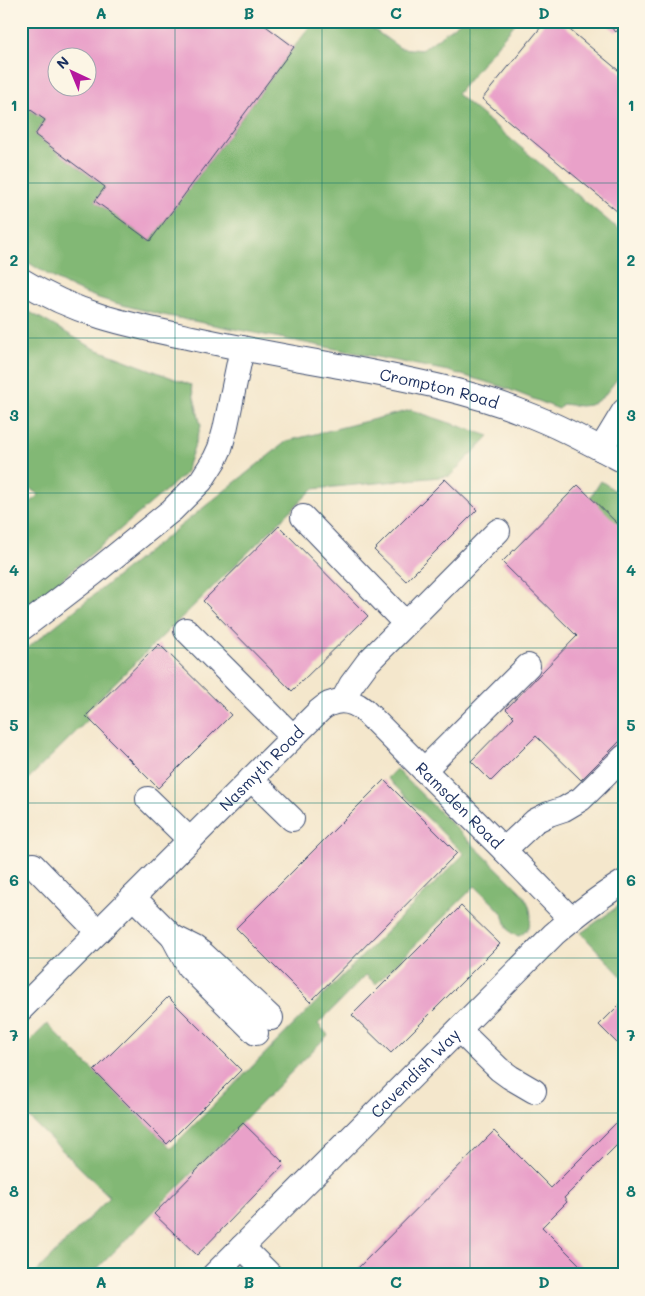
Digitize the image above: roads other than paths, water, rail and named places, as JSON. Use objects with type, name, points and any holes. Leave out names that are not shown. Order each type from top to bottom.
[{"type":"street","name":"Crompton Road","points":[[21,280],[80,310],[136,327],[413,381],[483,399],[558,426],[624,461]]},
{"type":"street","points":[[21,629],[165,515],[201,481],[215,459],[222,439],[242,348]]},
{"type":"street","points":[[601,449],[624,412]]},
{"type":"street","points":[[303,517],[406,624]]},
{"type":"street","points":[[343,700],[351,685],[368,662],[498,531]]},
{"type":"street","points":[[186,630],[293,737]]},
{"type":"street","points":[[424,770],[528,666]]},
{"type":"street","name":"Nasmyth Road","points":[[21,1009],[324,706],[343,700]]},
{"type":"street","name":"Ramsden Road","points":[[343,700],[360,707],[571,919]]},
{"type":"street","points":[[504,850],[535,821],[564,809],[581,799],[624,757]]},
{"type":"street","points":[[251,779],[292,819]]},
{"type":"street","points":[[148,799],[190,840]]},
{"type":"street","points":[[33,865],[98,932]]},
{"type":"street","name":"Cavendish Way","points":[[214,1275],[535,952],[571,919],[607,892],[624,882]]},
{"type":"street","points":[[133,897],[173,937],[196,948],[203,954],[263,1026]]},
{"type":"street","points":[[459,1030],[504,1074],[534,1091]]},
{"type":"street","points":[[242,1247],[270,1275]]}]
